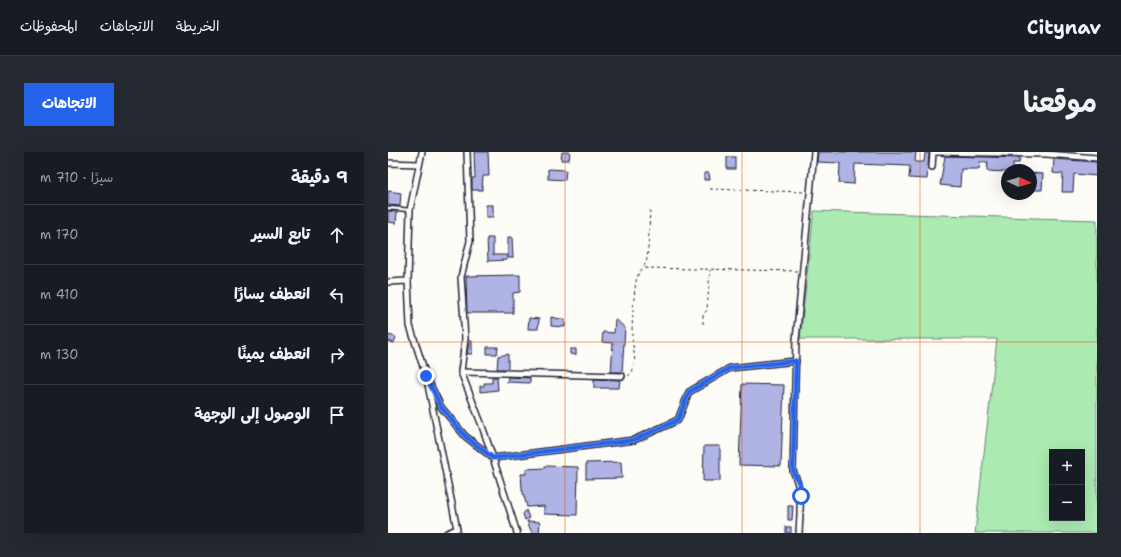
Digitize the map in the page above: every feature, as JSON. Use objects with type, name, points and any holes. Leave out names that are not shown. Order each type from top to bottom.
[{"type":"street","points":[[422,152],[410,210],[408,281],[410,326],[426,376],[457,529],[447,533]]},
{"type":"street","points":[[467,152],[470,241],[461,277],[465,339],[461,372],[481,423],[517,533]]},
{"type":"street","points":[[799,533],[801,496],[799,483],[793,471],[796,340],[812,192],[814,152]]},
{"type":"street","points":[[932,167],[933,152],[1046,153],[1097,158]]},
{"type":"street","points":[[388,163],[419,164]]},
{"type":"street","points":[[388,282],[408,281]]},
{"type":"street","points":[[426,376],[441,407],[465,436],[493,458],[634,440],[678,420],[689,392],[730,368],[796,361]]},
{"type":"street","points":[[461,372],[622,376]]},
{"type":"lane","points":[[388,208],[410,210]]},
{"type":"path","points":[[710,189],[812,192]]},
{"type":"path","points":[[622,376],[630,375],[635,357],[632,337],[634,303],[637,277],[644,268],[647,258],[650,210]]},
{"type":"path","points":[[644,268],[803,271]]},
{"type":"path","points":[[703,324],[703,315],[707,310],[710,269]]},
{"type":"green space","points":[[814,211],[1097,220],[1097,533],[975,533],[997,339],[800,339]]},
{"type":"building","points":[[474,152],[488,152],[489,176],[483,176],[482,190],[472,190],[472,178],[475,178]]},
{"type":"building","points":[[562,152],[570,152],[569,160],[561,160]]},
{"type":"building","points":[[818,152],[916,152],[915,162],[924,162],[925,153],[929,153],[927,179],[909,178],[910,166],[855,164],[854,184],[839,183],[840,163],[817,162]]},
{"type":"building","points":[[945,156],[1020,158],[1019,163],[1001,164],[1001,172],[987,171],[988,162],[980,162],[979,169],[961,169],[960,187],[940,185]]},
{"type":"building","points":[[727,157],[735,157],[735,169],[727,169]]},
{"type":"building","points":[[1054,159],[1097,162],[1097,176],[1074,174],[1073,192],[1062,192],[1063,174],[1053,173]]},
{"type":"building","points":[[548,169],[566,170],[565,180],[548,179]]},
{"type":"building","points":[[704,173],[709,173],[710,180],[704,180]]},
{"type":"building","points":[[1037,174],[1043,174],[1042,190],[1037,190]]},
{"type":"building","points":[[388,191],[401,193],[400,206],[388,205]]},
{"type":"building","points":[[486,205],[493,205],[493,217],[486,217]]},
{"type":"building","points":[[388,211],[397,212],[396,223],[388,222]]},
{"type":"building","points":[[508,237],[512,237],[513,258],[508,258]]},
{"type":"building","points":[[487,238],[493,238],[493,255],[507,255],[507,260],[488,261]]},
{"type":"building","points":[[520,275],[520,292],[513,293],[513,313],[467,313],[466,276]]},
{"type":"building","points":[[551,317],[565,320],[565,327],[551,326]]},
{"type":"building","points":[[529,318],[539,319],[538,329],[528,329]]},
{"type":"building","points":[[615,319],[625,328],[622,372],[611,372],[613,343],[602,342],[603,332],[614,333]]},
{"type":"building","points":[[388,335],[396,337],[394,343],[388,341]]},
{"type":"building","points":[[469,341],[472,341],[472,354],[467,354]]},
{"type":"building","points":[[487,347],[498,347],[497,354],[487,354]]},
{"type":"building","points":[[570,349],[576,349],[576,355],[570,354]]},
{"type":"building","points":[[508,354],[508,369],[497,369],[498,356]]},
{"type":"building","points":[[492,377],[497,377],[498,390],[480,392],[480,386],[484,386],[484,383],[492,383]]},
{"type":"building","points":[[508,377],[530,378],[530,383],[507,382]]},
{"type":"building","points":[[594,379],[620,380],[619,388],[594,388]]},
{"type":"building","points":[[742,384],[784,385],[781,466],[739,465]]},
{"type":"building","points":[[704,446],[720,446],[720,481],[703,481]]},
{"type":"building","points":[[621,462],[622,478],[586,479],[586,463]]},
{"type":"building","points":[[545,466],[578,467],[577,515],[544,514],[544,506],[527,507],[522,489],[521,474],[526,474],[526,469],[545,468]]},
{"type":"building","points":[[788,506],[793,506],[792,520],[788,520]]},
{"type":"building","points":[[526,510],[529,518],[525,520],[523,514]]},
{"type":"building","points":[[527,521],[540,522],[539,533],[532,533]]},
{"type":"building","points":[[786,527],[791,527],[791,533],[786,533]]},
{"type":"route","points":[[426,376],[441,407],[465,436],[493,458],[634,440],[678,420],[689,392],[730,368],[796,361],[793,471],[799,483],[801,496]]}]
